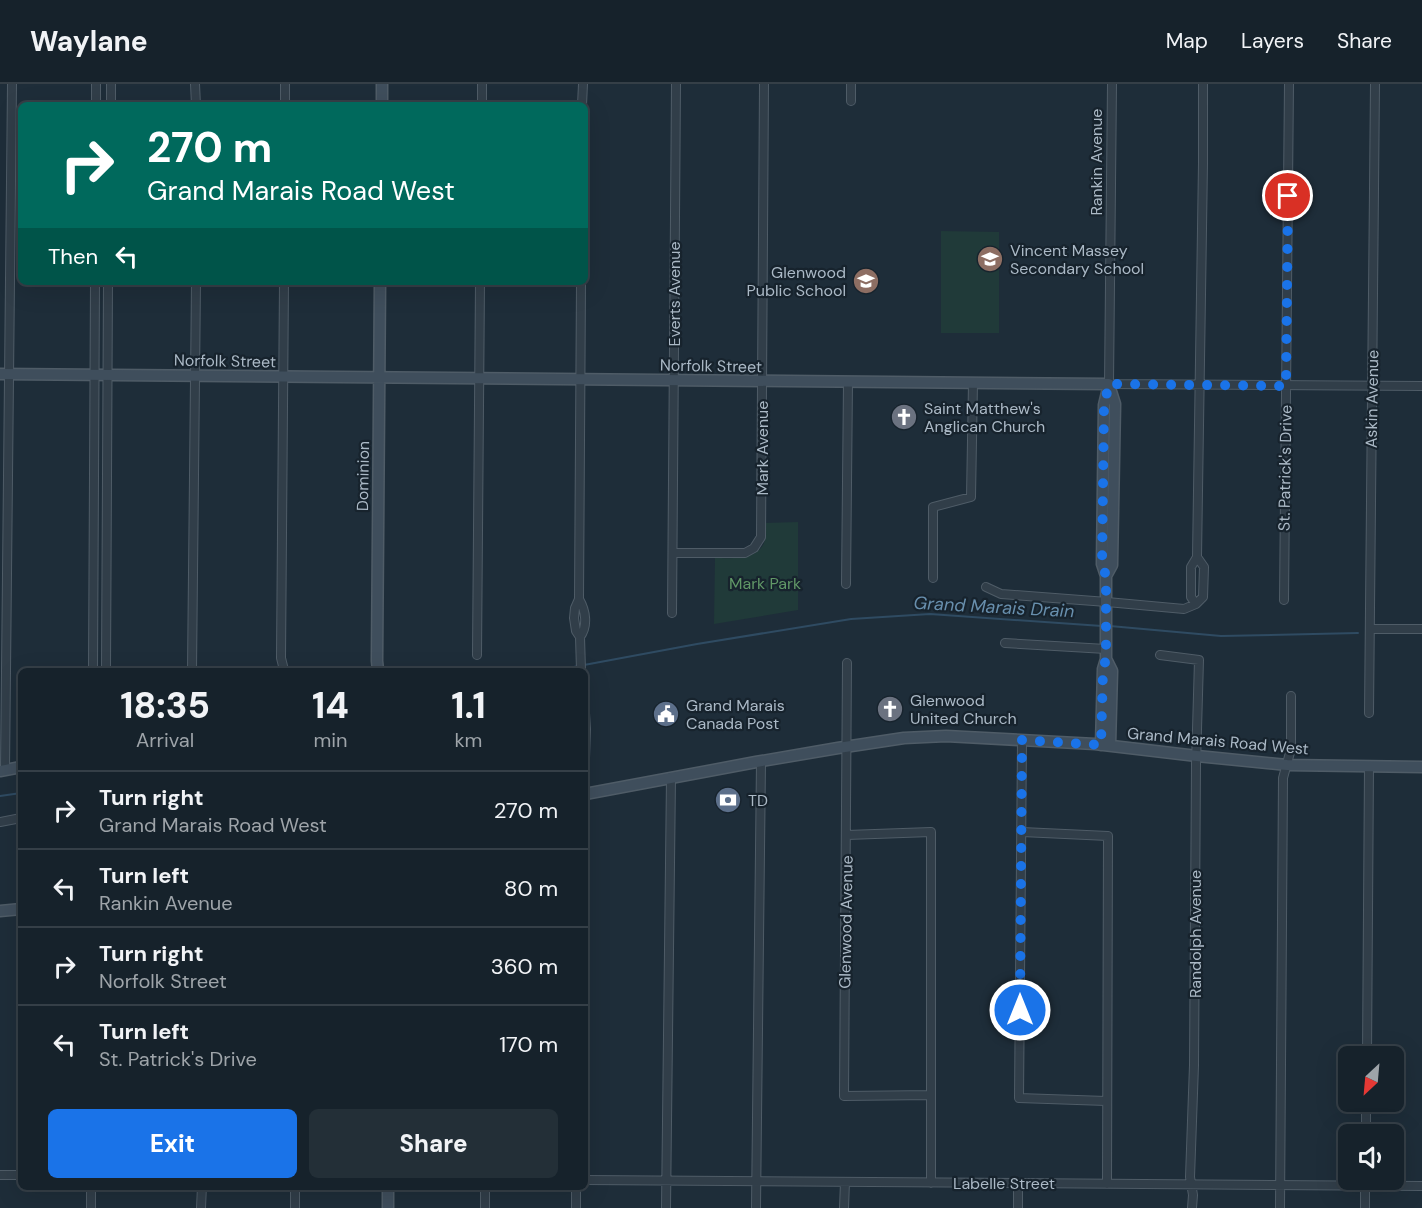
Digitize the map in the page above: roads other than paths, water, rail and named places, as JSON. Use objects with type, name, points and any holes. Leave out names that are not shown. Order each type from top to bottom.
[{"type":"street","points":[[12,84],[4,374],[3,770],[18,768]]},
{"type":"street","points":[[96,84],[96,102]]},
{"type":"street","points":[[111,84],[111,102]]},
{"type":"street","points":[[195,84],[196,102]]},
{"type":"street","points":[[285,84],[285,102]]},
{"type":"street","points":[[382,84],[382,102]]},
{"type":"street","points":[[482,84],[482,102]]},
{"type":"street","points":[[582,102],[583,84]]},
{"type":"street","name":"Everts Avenue","points":[[672,613],[676,84]]},
{"type":"street","name":"Mark Avenue","points":[[673,553],[745,553],[754,548],[761,537],[764,84]]},
{"type":"street","points":[[851,84],[851,102]]},
{"type":"street","name":"Rankin Avenue","points":[[1105,745],[1112,670],[1106,650],[1106,576],[1102,564],[1104,405],[1109,384],[1112,84]]},
{"type":"street","points":[[986,587],[1001,594],[1106,605],[1184,609],[1196,604],[1203,597],[1204,567],[1197,557],[1203,84]]},
{"type":"street","name":"St. Patrick's Drive","points":[[1284,600],[1289,84]]},
{"type":"street","name":"Askin Avenue","points":[[1369,714],[1375,84]]},
{"type":"street","points":[[93,668],[95,285]]},
{"type":"street","points":[[106,668],[108,285]]},
{"type":"street","points":[[192,668],[196,285]]},
{"type":"street","points":[[284,285],[281,658],[284,668]]},
{"type":"street","name":"Dominion","points":[[378,668],[380,285]]},
{"type":"street","points":[[477,655],[480,285]]},
{"type":"street","points":[[581,285],[579,600],[574,618],[576,631],[580,637],[581,668]]},
{"type":"street","name":"Norfolk Street","points":[[4,374],[1422,386]]},
{"type":"street","points":[[846,584],[848,382]]},
{"type":"street","points":[[933,578],[933,507],[971,497],[973,383]]},
{"type":"street","points":[[1370,629],[1422,629]]},
{"type":"street","points":[[1005,643],[1106,650]]},
{"type":"street","name":"Randolph Avenue","points":[[1160,655],[1198,660],[1194,1065],[1190,1177],[1192,1208]]},
{"type":"street","name":"Glenwood Avenue","points":[[847,663],[844,1096],[931,1095]]},
{"type":"street","points":[[1280,1208],[1283,778],[1291,749],[1291,696]]},
{"type":"street","name":"Grand Marais Road West","points":[[588,793],[847,746],[946,736],[1105,745],[1287,765],[1422,767]]},
{"type":"street","points":[[1022,740],[1019,1098],[1106,1101]]},
{"type":"street","points":[[756,1208],[761,761]]},
{"type":"street","points":[[1366,1046],[1369,766]]},
{"type":"street","points":[[666,1208],[671,777]]},
{"type":"street","points":[[0,822],[18,819]]},
{"type":"street","points":[[847,835],[932,832],[931,1183]]},
{"type":"street","points":[[1022,832],[1108,836],[1107,1184]]},
{"type":"street","points":[[0,911],[18,909]]},
{"type":"street","points":[[0,1175],[18,1175]]},
{"type":"street","name":"Labelle Street","points":[[588,1180],[1191,1185],[1338,1184]]},
{"type":"street","points":[[844,1182],[844,1208]]},
{"type":"street","points":[[1018,1184],[1018,1208]]},
{"type":"street","name":"Labelle Street","points":[[1404,1185],[1422,1186]]},
{"type":"street","points":[[91,1190],[91,1208]]},
{"type":"street","points":[[201,1208],[202,1190]]},
{"type":"street","points":[[295,1190],[295,1208]]},
{"type":"street","points":[[388,1190],[388,1208]]},
{"type":"street","points":[[485,1190],[485,1208]]},
{"type":"street","points":[[576,1190],[576,1208]]},
{"type":"street","points":[[1365,1190],[1365,1208]]},
{"type":"waterway","name":"Grand Marais Drain","points":[[584,665],[851,619],[930,614],[1102,626]]},
{"type":"waterway","name":"Grand Marais Drain","points":[[1110,626],[1221,636],[1358,633]]},
{"type":"waterway","name":"Grand Marais Drain","points":[[570,668],[578,666]]},
{"type":"waterway","name":"Grand Marais Drain","points":[[0,796],[18,793]]},
{"type":"place","name":"Vincent Massey Secondary School","points":[[990,259]]},
{"type":"place","name":"Glenwood Public School","points":[[866,281]]},
{"type":"place","name":"Saint Matthew's Anglican Church","points":[[904,417]]},
{"type":"place","name":"Glenwood United Church","points":[[890,709]]},
{"type":"place","name":"Grand Marais Canada Post","points":[[666,714]]},
{"type":"place","name":"TD","points":[[728,800]]},
{"type":"park label","name":"Mark Park","points":[[765,583]]}]
